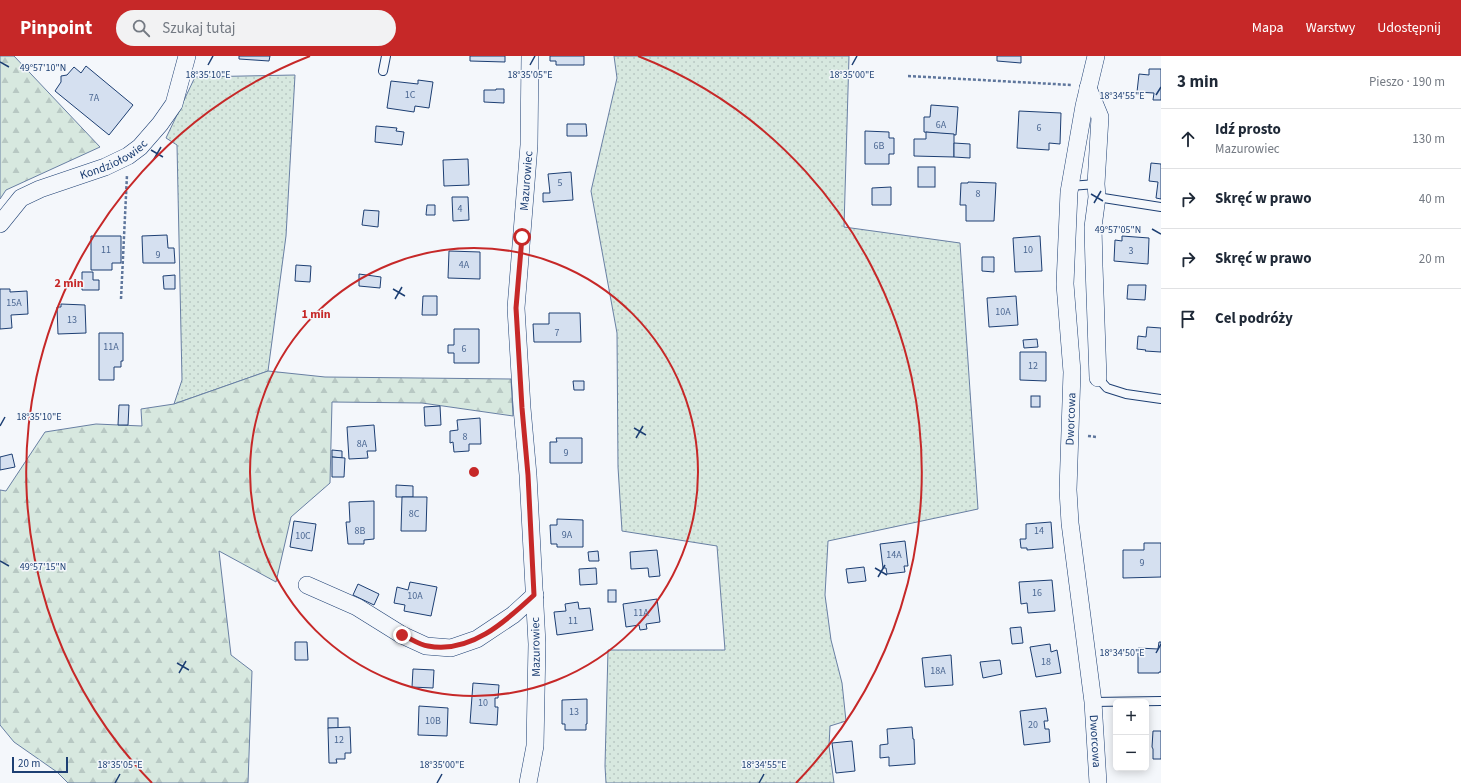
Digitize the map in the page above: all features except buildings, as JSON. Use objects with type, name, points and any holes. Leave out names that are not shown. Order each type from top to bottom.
[{"type":"street","name":"Kondziołowiec","points":[[0,224],[21,198],[40,188],[105,167],[128,156],[140,147],[160,124],[174,104],[187,56]]},
{"type":"street","name":"Mazurowiec","points":[[528,783],[535,746],[537,644],[529,483],[522,408],[516,308],[529,145],[530,56]]},
{"type":"street","name":"Dworcowa","points":[[1096,56],[1084,106],[1070,186],[1065,284],[1072,372],[1068,490],[1070,523],[1093,702],[1098,783]]},
{"type":"street","points":[[1089,87],[1100,117],[1097,191],[1093,228],[1098,378]]},
{"type":"street","points":[[306,585],[357,607],[402,635],[426,646],[451,648],[477,639],[513,615],[534,595]]},
{"type":"lane","points":[[383,71],[386,56]]},
{"type":"lane","points":[[1070,186],[1161,207]]},
{"type":"lane","points":[[1098,378],[1107,388],[1126,394],[1161,399]]},
{"type":"lane","points":[[1093,702],[1161,701]]},
{"type":"path","points":[[908,76],[1089,87]]},
{"type":"path","points":[[121,298],[128,156]]},
{"type":"green space","points":[[0,56],[14,56],[100,147],[6,190],[0,199]]},
{"type":"green space","points":[[614,56],[849,56],[844,227],[960,243],[978,509],[828,541],[825,595],[831,640],[842,683],[846,721],[830,726],[829,746],[834,783],[606,783],[605,766],[608,650],[725,650],[717,546],[622,531],[618,467],[617,333],[591,191],[617,78]]},
{"type":"green space","points":[[295,75],[286,236],[268,371],[174,404],[182,380],[177,145],[166,138],[195,77]]},
{"type":"green space","points":[[268,371],[325,377],[511,379],[513,416],[422,403],[332,402],[330,483],[291,517],[276,582],[219,551],[231,655],[252,671],[248,783],[68,783],[57,772],[14,742],[0,725],[0,490],[6,491],[45,432],[96,424],[142,426],[141,409],[174,404]]},
{"type":"route","points":[[402,635],[426,646],[451,648],[477,639],[513,615],[534,595],[528,475],[516,308],[522,237]]}]
